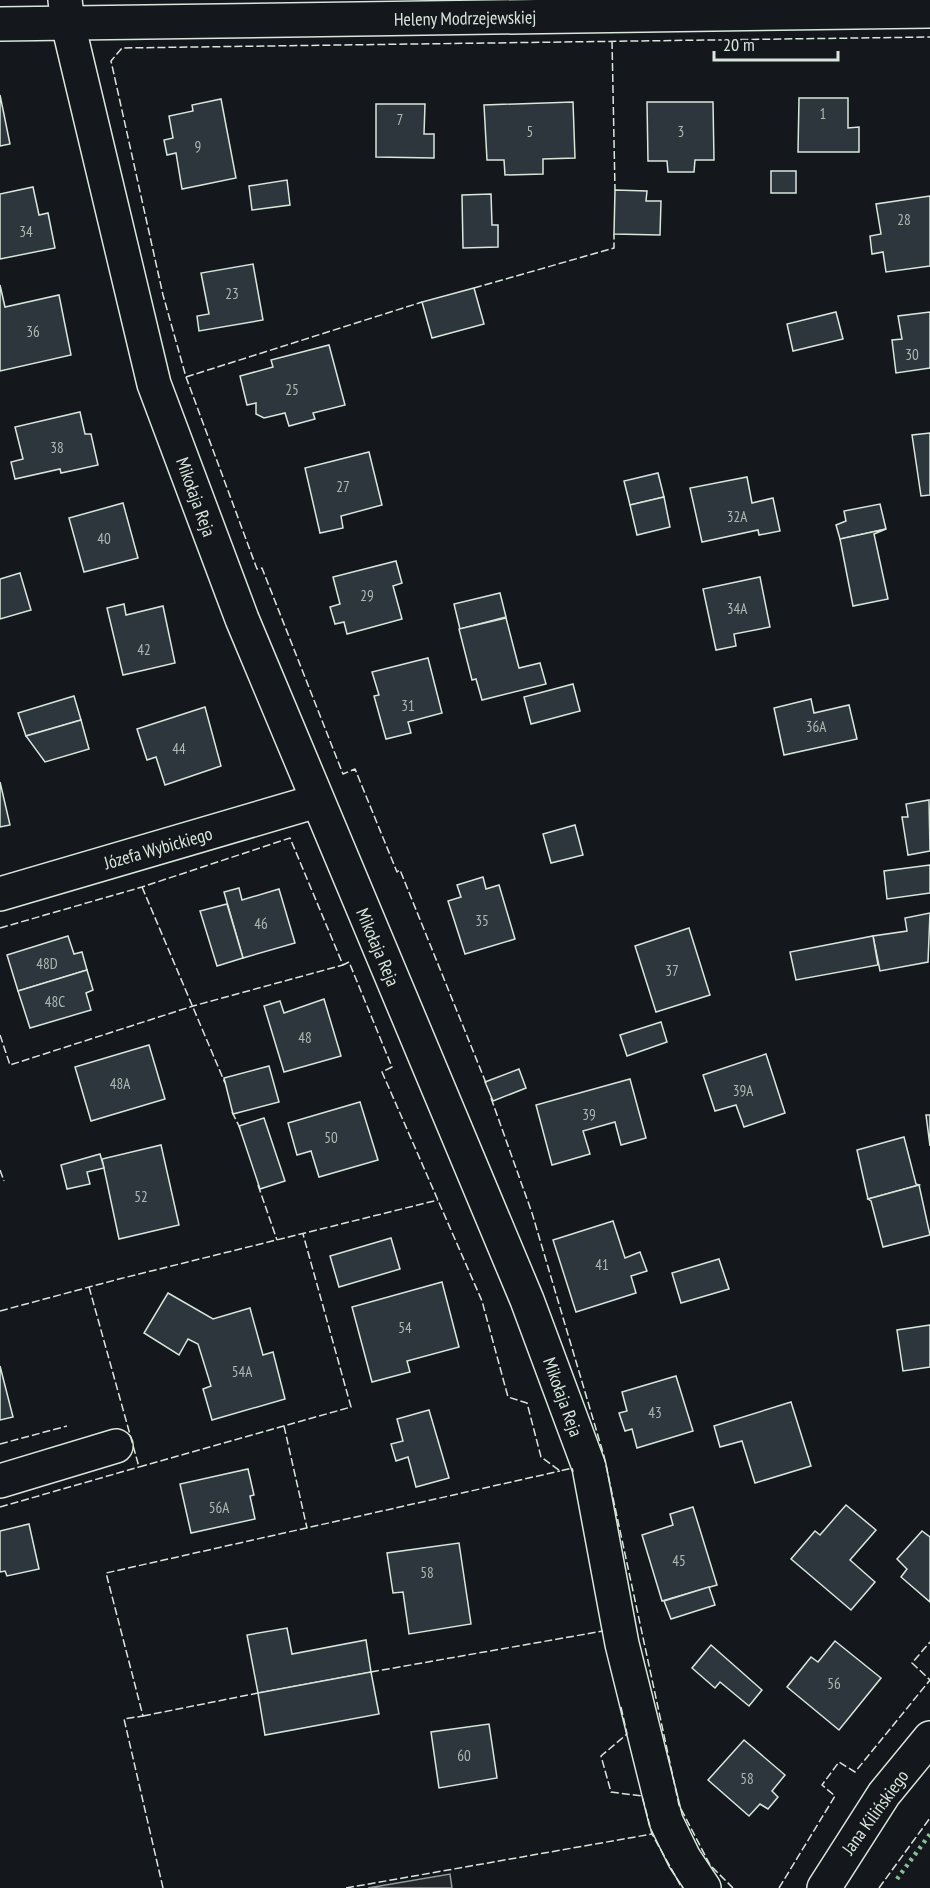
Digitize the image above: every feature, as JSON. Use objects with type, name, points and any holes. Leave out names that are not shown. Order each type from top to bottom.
[{"type":"street","name":"Heleny Modrzejewskiej","points":[[0,24],[66,12],[930,11]]},
{"type":"street","name":"Mikołaja Reja","points":[[66,12],[154,384],[242,619],[527,1300],[589,1467],[622,1644],[666,1821],[684,1858],[704,1888]]},
{"type":"street","name":"Józefa Wybickiego","points":[[0,894],[317,801]]},
{"type":"street","points":[[0,1481],[116,1446]]},
{"type":"street","name":"Jana Kilińskiego","points":[[824,1888],[884,1794],[930,1738]]},
{"type":"shaded area","points":[[450,1874],[452,1888],[368,1888]]},
{"type":"building","points":[[0,95],[10,144],[0,146]]},
{"type":"building","points":[[799,98],[848,98],[848,128],[859,127],[859,152],[798,152]]},
{"type":"building","points":[[221,99],[236,178],[182,189],[176,153],[167,155],[164,140],[173,138],[169,116],[193,111],[192,105]]},
{"type":"building","points":[[573,102],[575,158],[543,159],[543,174],[505,175],[504,160],[487,160],[484,105]]},
{"type":"building","points":[[647,102],[713,102],[714,160],[695,160],[694,172],[668,172],[667,161],[648,161]]},
{"type":"building","points":[[376,104],[425,104],[424,134],[434,134],[434,158],[376,157]]},
{"type":"building","points":[[771,171],[796,171],[796,193],[771,193]]},
{"type":"building","points":[[287,180],[290,205],[252,210],[249,186]]},
{"type":"building","points":[[33,187],[39,215],[48,213],[55,248],[0,259],[0,194]]},
{"type":"building","points":[[615,190],[647,191],[646,201],[661,201],[660,235],[614,234]]},
{"type":"building","points":[[491,194],[492,225],[498,225],[498,247],[463,248],[462,195]]},
{"type":"building","points":[[930,196],[930,266],[886,272],[883,252],[872,254],[870,236],[881,234],[876,204]]},
{"type":"building","points":[[253,264],[263,320],[199,331],[197,316],[209,314],[201,273]]},
{"type":"building","points":[[0,285],[5,307],[59,295],[71,355],[0,371]]},
{"type":"building","points":[[474,288],[484,324],[432,338],[422,302]]},
{"type":"building","points":[[836,312],[843,339],[793,351],[787,324]]},
{"type":"building","points":[[930,312],[930,368],[896,373],[892,340],[902,339],[898,316]]},
{"type":"building","points":[[329,345],[345,405],[313,413],[315,419],[289,426],[285,413],[264,418],[256,414],[256,403],[247,405],[240,376],[273,367],[271,360]]},
{"type":"building","points":[[80,412],[85,434],[91,434],[98,465],[61,473],[60,469],[15,479],[11,462],[23,459],[15,427]]},
{"type":"building","points":[[930,433],[930,495],[921,496],[912,435]]},
{"type":"building","points":[[369,452],[382,505],[341,516],[343,528],[320,533],[305,468]]},
{"type":"building","points":[[658,473],[664,497],[630,505],[624,481]]},
{"type":"building","points":[[747,477],[752,503],[773,498],[780,531],[759,535],[758,530],[702,542],[690,488]]},
{"type":"building","points":[[664,497],[670,527],[637,535],[630,505]]},
{"type":"building","points":[[123,503],[138,558],[84,572],[69,518]]},
{"type":"building","points":[[880,504],[886,529],[840,539],[836,525],[846,521],[844,511]]},
{"type":"building","points":[[886,529],[874,534],[888,599],[853,606],[840,539]]},
{"type":"building","points":[[396,561],[402,583],[393,586],[402,619],[347,634],[344,622],[335,624],[330,607],[340,604],[333,577]]},
{"type":"building","points":[[20,573],[31,610],[0,619],[0,579]]},
{"type":"building","points":[[760,577],[770,627],[734,634],[736,646],[716,650],[703,589]]},
{"type":"building","points":[[500,593],[506,617],[460,629],[454,604]]},
{"type":"building","points":[[124,604],[126,615],[163,606],[175,663],[123,675],[107,608]]},
{"type":"building","points":[[506,618],[519,668],[540,663],[546,684],[482,700],[476,679],[472,680],[459,629]]},
{"type":"building","points":[[428,658],[442,713],[408,722],[411,733],[386,739],[374,696],[379,695],[372,672]]},
{"type":"building","points":[[573,684],[580,711],[531,724],[524,697]]},
{"type":"building","points":[[74,696],[81,720],[26,736],[18,713]]},
{"type":"building","points":[[811,699],[814,713],[849,705],[857,739],[784,755],[774,708]]},
{"type":"building","points":[[205,707],[221,766],[165,785],[156,757],[147,760],[137,729]]},
{"type":"building","points":[[81,720],[89,749],[45,762],[26,736]]},
{"type":"building","points":[[0,782],[10,825],[0,827]]},
{"type":"building","points":[[929,800],[930,851],[908,855],[902,817],[908,817],[906,804]]},
{"type":"building","points":[[575,825],[583,855],[551,863],[543,834]]},
{"type":"building","points":[[930,865],[930,893],[887,899],[884,871]]},
{"type":"building","points":[[483,877],[486,889],[499,885],[515,939],[465,954],[448,901],[461,897],[457,885]]},
{"type":"building","points":[[239,888],[242,900],[279,889],[295,943],[243,958],[224,892]]},
{"type":"building","points":[[227,904],[243,958],[217,966],[200,911]]},
{"type":"building","points":[[930,913],[928,962],[880,971],[873,936],[907,931],[905,918]]},
{"type":"building","points":[[689,928],[710,995],[656,1012],[635,946]]},
{"type":"building","points":[[68,936],[74,954],[82,952],[87,970],[18,991],[7,955]]},
{"type":"building","points":[[873,936],[878,965],[796,980],[790,952]]},
{"type":"building","points":[[87,970],[93,990],[86,993],[91,1010],[30,1028],[18,991]]},
{"type":"building","points":[[324,999],[341,1056],[284,1072],[264,1006],[280,1001],[284,1013]]},
{"type":"building","points":[[661,1022],[667,1042],[627,1056],[620,1035]]},
{"type":"building","points":[[149,1045],[165,1099],[91,1121],[75,1067]]},
{"type":"building","points":[[766,1054],[785,1113],[744,1127],[736,1105],[715,1111],[703,1075]]},
{"type":"building","points":[[269,1066],[279,1102],[233,1114],[224,1078]]},
{"type":"building","points":[[519,1069],[526,1088],[493,1101],[485,1082]]},
{"type":"building","points":[[630,1079],[646,1138],[621,1145],[615,1122],[583,1131],[590,1154],[552,1165],[536,1105]]},
{"type":"building","points":[[360,1102],[378,1160],[319,1177],[311,1151],[297,1155],[288,1123]]},
{"type":"building","points":[[926,1115],[930,1115],[930,1146]]},
{"type":"building","points":[[264,1118],[285,1181],[260,1189],[239,1126]]},
{"type":"building","points":[[904,1137],[916,1184],[919,1185],[868,1199],[857,1150]]},
{"type":"building","points":[[161,1145],[179,1225],[119,1239],[102,1159]]},
{"type":"building","points":[[100,1154],[104,1168],[87,1172],[90,1184],[67,1189],[61,1165]]},
{"type":"building","points":[[919,1185],[930,1235],[883,1247],[871,1201],[868,1199]]},
{"type":"building","points":[[613,1221],[625,1258],[640,1252],[647,1271],[631,1276],[636,1293],[576,1312],[553,1240]]},
{"type":"building","points":[[391,1238],[400,1269],[339,1287],[330,1256]]},
{"type":"building","points":[[719,1259],[729,1289],[681,1303],[672,1273]]},
{"type":"building","points":[[442,1282],[459,1347],[407,1361],[410,1372],[372,1382],[352,1307]]},
{"type":"building","points":[[168,1293],[213,1319],[250,1308],[263,1355],[273,1352],[285,1399],[212,1420],[203,1389],[211,1386],[198,1344],[188,1339],[179,1355],[144,1333]]},
{"type":"building","points":[[930,1325],[930,1367],[903,1371],[897,1330]]},
{"type":"building","points":[[0,1366],[13,1417],[0,1420]]},
{"type":"building","points":[[676,1376],[693,1431],[637,1448],[632,1429],[625,1431],[619,1413],[627,1411],[622,1392]]},
{"type":"building","points":[[791,1402],[811,1466],[755,1483],[742,1441],[720,1447],[714,1426]]},
{"type":"building","points":[[429,1410],[449,1478],[416,1487],[408,1457],[396,1461],[391,1444],[403,1441],[397,1419]]},
{"type":"building","points":[[248,1469],[254,1495],[250,1496],[255,1519],[191,1533],[180,1484]]},
{"type":"building","points":[[846,1505],[876,1530],[850,1560],[875,1582],[851,1610],[791,1559],[815,1531],[820,1535]]},
{"type":"building","points":[[693,1507],[717,1585],[662,1601],[642,1535],[673,1525],[670,1514]]},
{"type":"building","points":[[29,1524],[39,1569],[7,1576],[5,1571],[0,1572],[0,1531]]},
{"type":"building","points":[[922,1531],[930,1537],[930,1602],[901,1577],[907,1569],[897,1559]]},
{"type":"building","points":[[459,1543],[471,1624],[409,1634],[403,1592],[393,1593],[387,1553]]},
{"type":"building","points":[[709,1587],[715,1605],[671,1619],[664,1601]]},
{"type":"building","points":[[287,1628],[292,1654],[366,1640],[371,1672],[258,1693],[247,1635]]},
{"type":"building","points":[[835,1641],[881,1678],[839,1730],[787,1687],[811,1657],[818,1662]]},
{"type":"building","points":[[711,1645],[762,1690],[749,1706],[720,1682],[715,1688],[692,1668]]},
{"type":"building","points":[[371,1672],[379,1714],[265,1735],[258,1693]]},
{"type":"building","points":[[489,1724],[497,1778],[439,1788],[431,1732]]},
{"type":"building","points":[[744,1740],[785,1775],[772,1791],[778,1797],[768,1809],[760,1804],[749,1816],[708,1780]]},
{"type":"hedge","points":[[897,1879],[930,1834]]},
{"type":"fence","points":[[486,1083],[400,870],[397,872],[355,769],[343,774],[262,568],[257,569],[186,377],[163,295],[111,61],[122,48],[930,37]]},
{"type":"fence","points":[[612,41],[615,190]]},
{"type":"fence","points":[[474,288],[614,248],[614,234]]},
{"type":"fence","points":[[186,377],[422,302]]},
{"type":"fence","points":[[0,928],[142,887],[290,838],[343,965],[349,962],[392,1067],[382,1072],[482,1301],[508,1397],[527,1403],[541,1457],[560,1471],[572,1468],[573,1472]]},
{"type":"fence","points":[[142,887],[225,1083]]},
{"type":"fence","points":[[0,1035],[10,1065],[193,1006],[343,965]]},
{"type":"fence","points":[[491,1098],[532,1213],[604,1456],[679,1805],[710,1865],[733,1888]]},
{"type":"fence","points":[[232,1112],[240,1128]]},
{"type":"fence","points":[[0,1170],[4,1181]]},
{"type":"fence","points":[[258,1185],[277,1240]]},
{"type":"fence","points":[[0,1311],[438,1200]]},
{"type":"fence","points":[[89,1287],[139,1467],[351,1407],[303,1234]]},
{"type":"fence","points":[[0,1444],[67,1426]]},
{"type":"fence","points":[[284,1426],[307,1528]]},
{"type":"fence","points":[[0,1507],[139,1467]]},
{"type":"fence","points":[[163,1888],[124,1719],[143,1716],[106,1573],[560,1471]]},
{"type":"fence","points":[[371,1672],[603,1631]]},
{"type":"fence","points":[[779,1888],[835,1796],[822,1785],[839,1762],[855,1772],[930,1680],[912,1663],[930,1642]]},
{"type":"fence","points":[[143,1716],[258,1693]]},
{"type":"fence","points":[[621,1707],[627,1734],[601,1756],[611,1792],[642,1796],[652,1834],[682,1888]]},
{"type":"fence","points":[[879,1888],[930,1818]]},
{"type":"fence","points":[[346,1888],[652,1834]]}]
